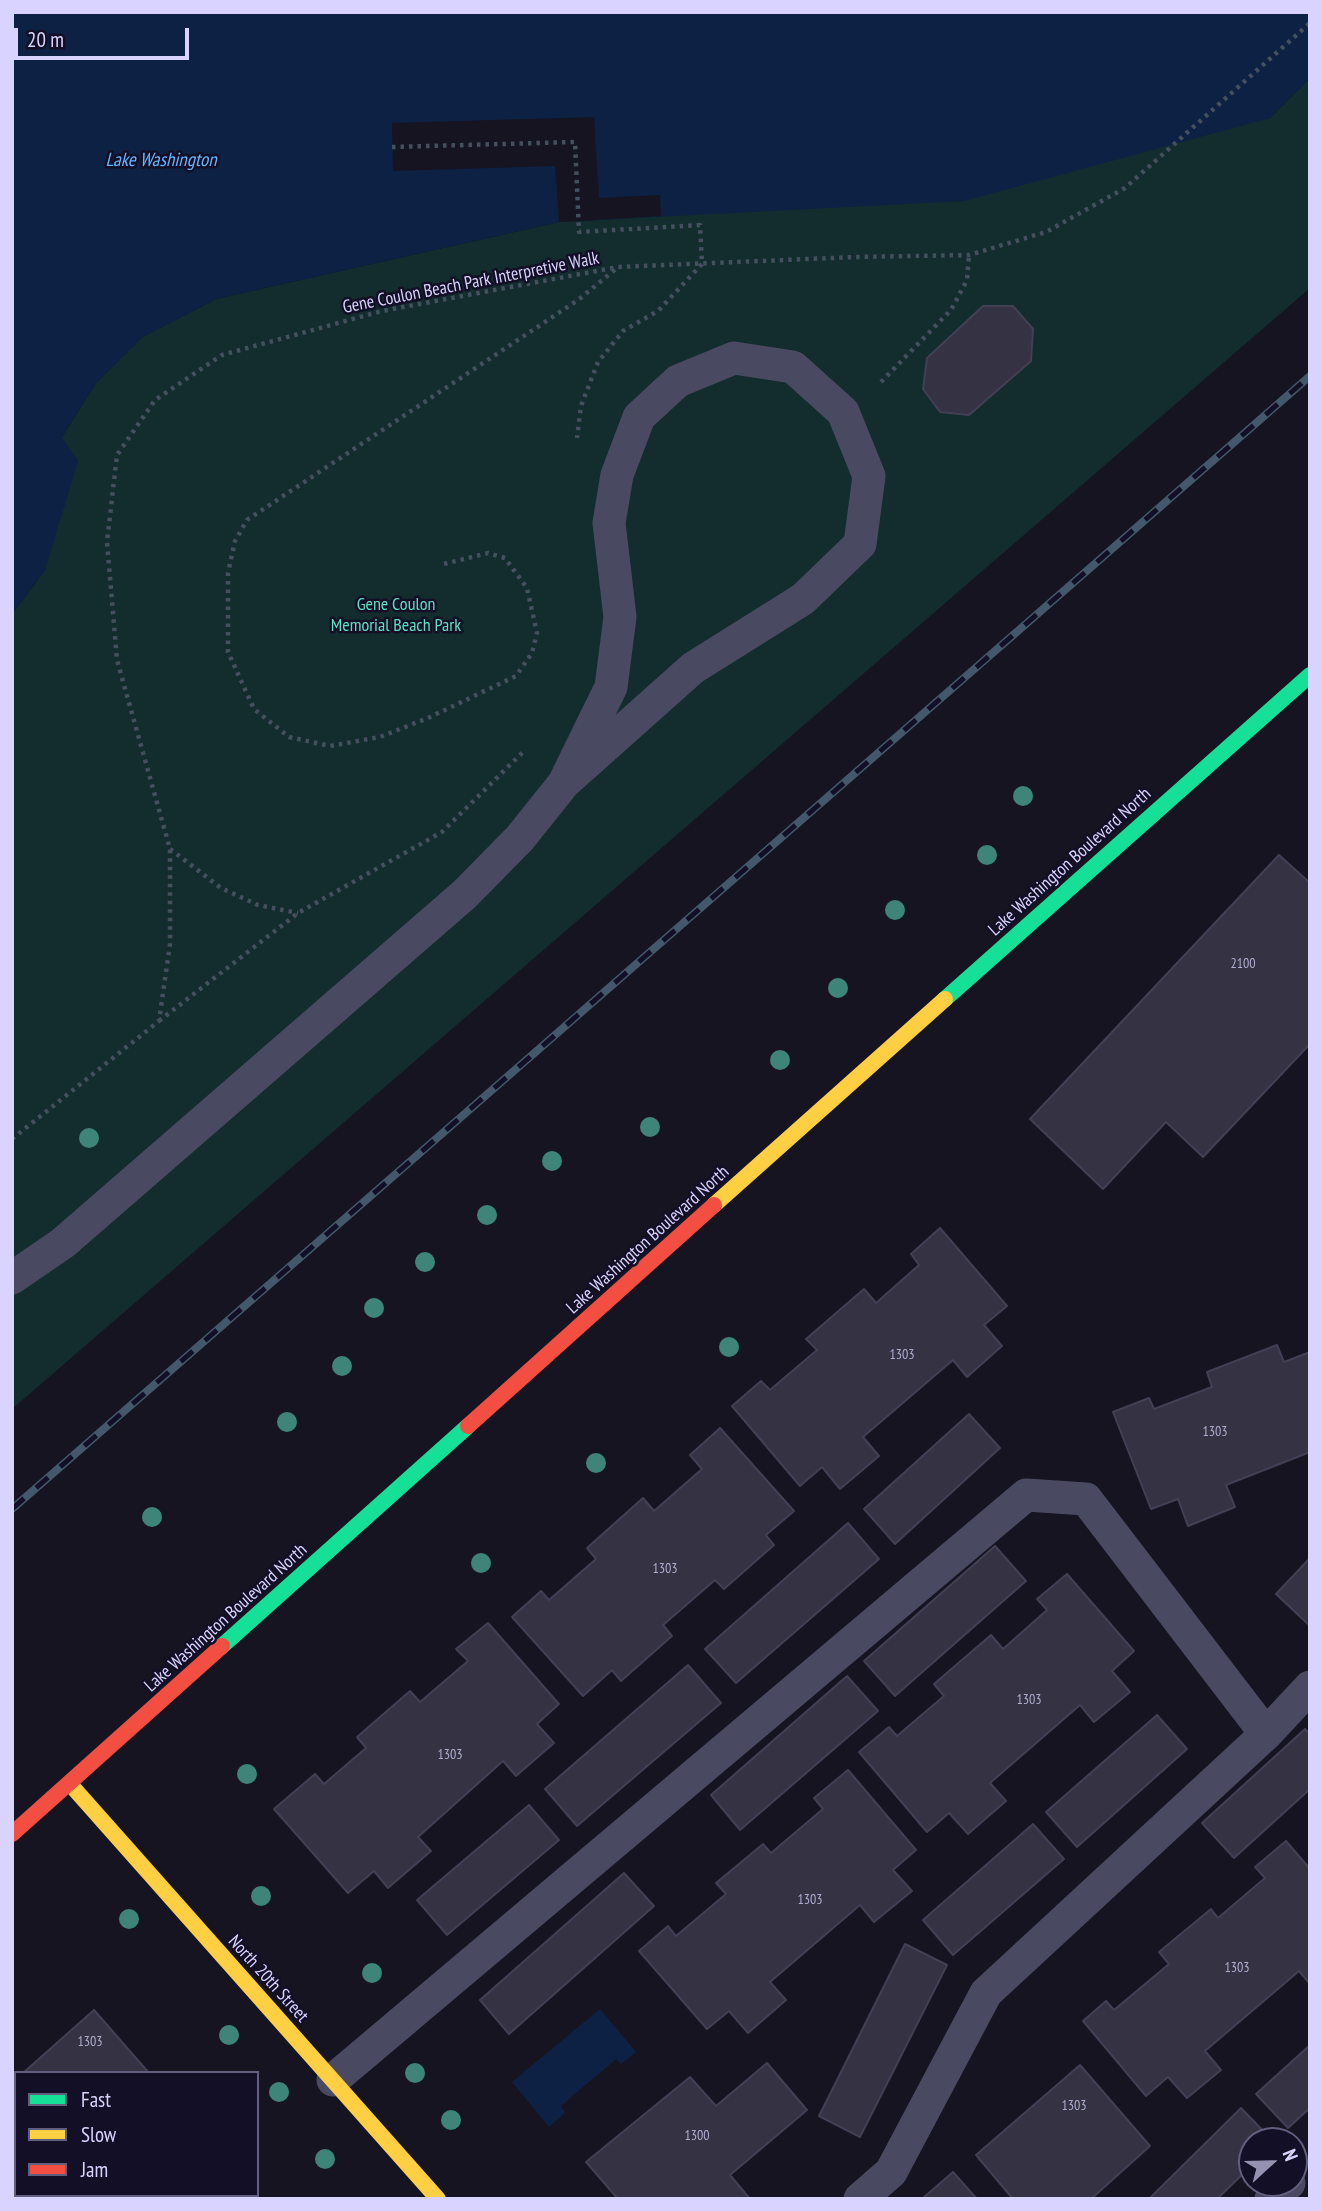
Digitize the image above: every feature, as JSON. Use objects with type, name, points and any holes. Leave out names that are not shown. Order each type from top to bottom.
[{"type":"street","name":"Lake Washington Boulevard North","points":[[12,1834],[903,1036],[1308,680]]},
{"type":"street","name":"North 20th Street","points":[[70,1784],[438,2199]]},
{"type":"lane","points":[[12,1278],[63,1243],[465,894],[520,838],[564,783],[693,668],[803,599],[860,544],[869,476],[843,412],[793,367],[734,358],[678,381],[639,417],[617,475],[609,523],[620,617],[611,687],[564,783]]},
{"type":"lane","points":[[333,2080],[1026,1494],[1086,1499],[1266,1734]]},
{"type":"lane","points":[[860,2199],[891,2172],[986,1993],[1266,1734],[1310,1687]]},
{"type":"path","name":"Gene Coulon Beach Park Interpretive Walk","points":[[159,1021],[170,944],[170,849],[117,660],[107,542],[117,455],[155,400],[222,355],[382,312],[618,267],[969,255],[1046,232],[1125,188],[1310,23]]},
{"type":"path","points":[[392,147],[575,142],[579,232],[700,225],[702,264],[659,311],[623,331],[597,362],[581,406],[576,446]]},
{"type":"path","points":[[843,412],[888,377],[951,310],[967,280],[969,255]]},
{"type":"path","points":[[444,564],[488,553],[505,558],[527,588],[537,633],[531,653],[516,676],[428,718],[380,737],[330,746],[289,737],[254,709],[228,652],[228,573],[235,541],[247,520],[578,300],[618,267]]},
{"type":"path","points":[[12,1139],[298,914],[442,832],[530,745]]},
{"type":"path","points":[[170,849],[221,888],[257,905],[298,914]]},
{"type":"green space","name":"Gene Coulon Memorial Beach Park","points":[[1310,78],[1310,288],[12,1409],[12,614],[45,570],[62,437],[96,383],[142,337],[216,299],[559,222],[617,219],[1270,118]]},
{"type":"water","name":"Lake Washington","points":[[12,12],[1310,12],[1310,78],[1270,118],[964,201],[559,222],[216,299],[143,337],[96,383],[62,437],[78,461],[45,570],[12,614]]},
{"type":"water","points":[[600,2009],[636,2052],[621,2064],[616,2059],[561,2106],[565,2113],[549,2127],[512,2082]]},
{"type":"pier","points":[[594,117],[599,198],[660,195],[661,216],[559,222],[555,166],[393,171],[392,123]]},
{"type":"building","points":[[983,306],[1013,306],[1033,329],[1031,361],[969,415],[940,412],[923,389],[927,358]]},
{"type":"building","points":[[1279,855],[1310,883],[1310,1044],[1203,1157],[1166,1122],[1103,1189],[1030,1119]]},
{"type":"building","points":[[940,1228],[1007,1306],[984,1325],[1002,1346],[967,1377],[953,1360],[863,1437],[879,1456],[840,1489],[822,1467],[800,1486],[732,1406],[761,1381],[770,1390],[817,1350],[806,1339],[864,1289],[876,1303],[919,1265],[911,1254]]},
{"type":"building","points":[[1277,1345],[1284,1362],[1310,1352],[1310,1452],[1226,1485],[1235,1507],[1188,1526],[1178,1499],[1151,1509],[1113,1412],[1149,1398],[1154,1409],[1212,1387],[1207,1372]]},
{"type":"building","points":[[969,1414],[1000,1448],[895,1544],[864,1509]]},
{"type":"building","points":[[720,1428],[794,1511],[766,1535],[774,1545],[724,1589],[715,1580],[663,1625],[672,1636],[621,1681],[612,1670],[583,1696],[512,1617],[541,1591],[549,1600],[596,1559],[587,1548],[643,1498],[654,1511],[702,1469],[690,1455]]},
{"type":"building","points":[[848,1523],[879,1559],[736,1683],[705,1649]]},
{"type":"building","points":[[995,1546],[1026,1581],[895,1696],[864,1661]]},
{"type":"building","points":[[1310,1558],[1310,1626],[1276,1594]]},
{"type":"building","points":[[1067,1574],[1134,1651],[1112,1671],[1130,1692],[1094,1722],[1080,1705],[990,1783],[1006,1801],[968,1834],[949,1813],[927,1832],[859,1752],[889,1727],[897,1736],[944,1696],[934,1684],[991,1635],[1003,1649],[1047,1610],[1037,1599]]},
{"type":"building","points":[[488,1623],[559,1704],[537,1724],[554,1743],[516,1776],[503,1761],[418,1837],[431,1851],[388,1888],[374,1871],[348,1893],[274,1809],[315,1774],[324,1784],[366,1748],[357,1737],[410,1691],[420,1702],[468,1661],[456,1649]]},
{"type":"building","points":[[688,1665],[721,1703],[577,1826],[545,1789]]},
{"type":"building","points":[[847,1676],[878,1711],[740,1830],[711,1795]]},
{"type":"building","points":[[1157,1715],[1187,1749],[1077,1847],[1046,1812]]},
{"type":"building","points":[[1305,1729],[1310,1734],[1310,1789],[1234,1858],[1202,1823]]},
{"type":"building","points":[[848,1770],[916,1850],[893,1870],[912,1891],[874,1922],[860,1905],[770,1982],[786,2000],[748,2033],[729,2011],[707,2029],[639,1951],[668,1926],[676,1936],[726,1894],[716,1883],[763,1844],[771,1853],[823,1809],[814,1798]]},
{"type":"building","points":[[529,1805],[559,1840],[447,1935],[417,1900]]},
{"type":"building","points":[[1033,1824],[1064,1859],[953,1955],[923,1920]]},
{"type":"building","points":[[1286,1841],[1310,1869],[1310,1984],[1299,1971],[1205,2051],[1221,2070],[1187,2098],[1168,2077],[1146,2096],[1083,2021],[1106,2001],[1114,2010],[1169,1964],[1159,1952],[1211,1909],[1218,1918],[1265,1878],[1255,1867]]},
{"type":"building","points":[[624,1873],[654,1906],[509,2034],[480,2000]]},
{"type":"building","points":[[905,1944],[947,1965],[860,2137],[819,2116]]},
{"type":"building","points":[[94,2010],[147,2071],[25,2071]]},
{"type":"building","points":[[1310,2045],[1310,2108],[1289,2127],[1256,2094]]},
{"type":"building","points":[[767,2063],[807,2110],[730,2175],[750,2199],[618,2199],[586,2162],[690,2077],[716,2106]]},
{"type":"building","points":[[1080,2065],[1150,2146],[1091,2199],[1013,2199],[976,2155]]},
{"type":"building","points":[[1241,2108],[1259,2127],[1238,2127],[1238,2179],[1217,2199],[1149,2199]]},
{"type":"building","points":[[12,2111],[14,2197],[17,2197],[12,2199]]},
{"type":"building","points":[[953,2172],[977,2199],[923,2198]]},
{"type":"railway","points":[[12,1509],[1310,376]]},
{"type":"traffic: fast","points":[[945,999],[1310,675]]},
{"type":"traffic: fast","points":[[222,1646],[468,1426]]},
{"type":"traffic: slow","points":[[714,1205],[945,999]]},
{"type":"traffic: slow","points":[[70,1784],[438,2199]]},
{"type":"traffic: jam","points":[[468,1426],[714,1205]]},
{"type":"traffic: jam","points":[[12,1834],[222,1646]]}]
